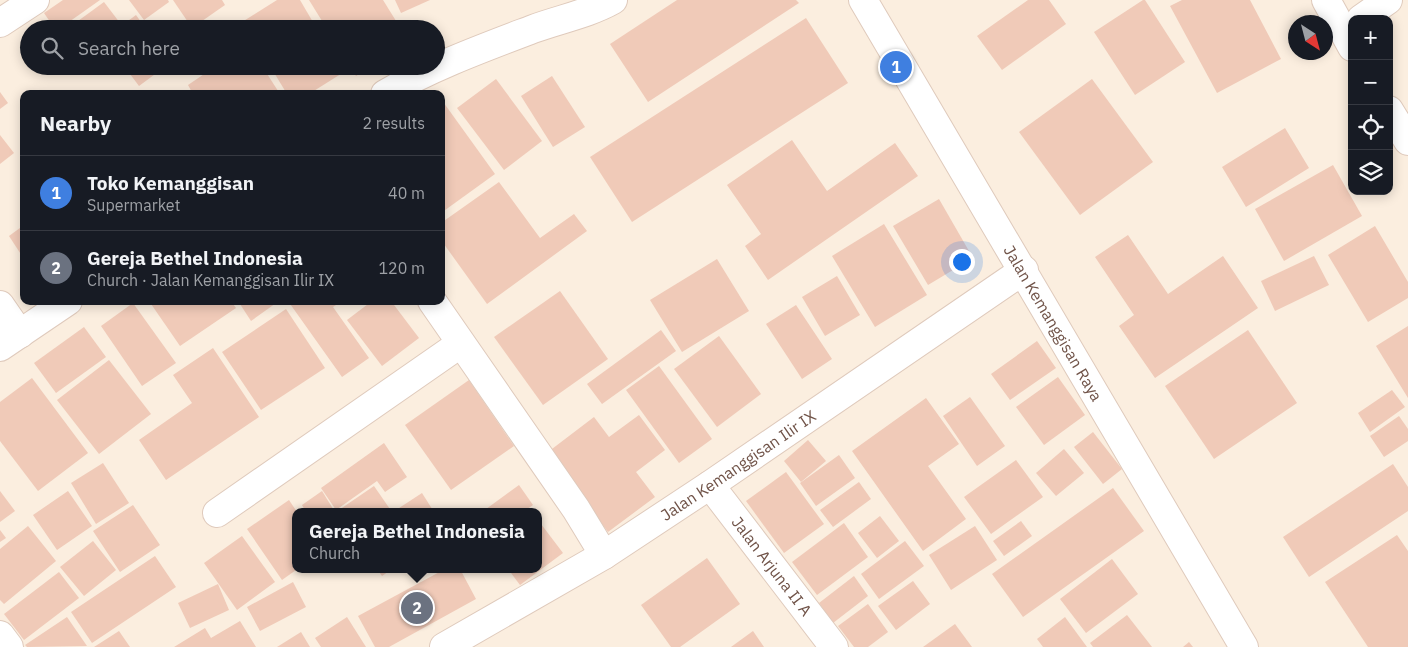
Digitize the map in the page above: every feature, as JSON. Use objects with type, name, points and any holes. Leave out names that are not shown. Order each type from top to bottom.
[{"type":"street","points":[[0,23],[35,0]]},
{"type":"street","points":[[445,65],[534,28],[588,12],[612,0]]},
{"type":"street","name":"Jalan Kemanggisan Raya","points":[[863,0],[1024,270],[1244,647]]},
{"type":"street","points":[[1326,0],[1348,26]]},
{"type":"street","points":[[1371,15],[1388,0]]},
{"type":"street","points":[[392,90],[421,75]]},
{"type":"street","points":[[1393,117],[1408,141]]},
{"type":"street","name":"Jalan Kemanggisan Ilir IX","points":[[444,647],[604,555],[710,485],[1024,270]]},
{"type":"street","points":[[0,305],[10,341],[62,305]]},
{"type":"street","points":[[435,305],[576,510],[604,555]]},
{"type":"street","points":[[217,513],[460,344]]},
{"type":"street","name":"Jalan Arjuna II A","points":[[710,485],[834,647]]},
{"type":"street","points":[[0,635],[9,647]]},
{"type":"building","points":[[63,0],[100,0],[72,20],[49,20],[44,13]]},
{"type":"building","points":[[129,0],[168,0],[169,2],[144,20]]},
{"type":"building","points":[[173,0],[222,0],[225,5],[203,20],[187,20]]},
{"type":"building","points":[[277,0],[300,0],[312,20],[245,20]]},
{"type":"building","points":[[309,0],[383,0],[395,20],[321,20]]},
{"type":"building","points":[[395,0],[430,0],[401,13]]},
{"type":"building","points":[[677,0],[796,0],[799,3],[648,102],[610,44]]},
{"type":"building","points":[[1028,0],[1049,0],[1066,24],[1002,70],[977,36]]},
{"type":"building","points":[[1145,0],[1185,62],[1135,95],[1094,32]]},
{"type":"building","points":[[1182,0],[1250,0],[1281,59],[1217,93],[1170,6]]},
{"type":"building","points":[[104,2],[118,20],[79,20]]},
{"type":"building","points":[[136,15],[140,20],[129,20]]},
{"type":"building","points":[[806,18],[848,83],[632,222],[590,157]]},
{"type":"building","points":[[131,75],[154,75],[139,86]]},
{"type":"building","points":[[203,75],[268,75],[277,90],[191,90],[188,85]]},
{"type":"building","points":[[275,75],[339,75],[315,90],[285,90]]},
{"type":"building","points":[[552,76],[585,127],[553,147],[521,96]]},
{"type":"building","points":[[496,79],[542,141],[504,170],[457,108]]},
{"type":"building","points":[[1092,79],[1153,162],[1080,215],[1019,132]]},
{"type":"building","points":[[0,92],[8,103],[0,109]]},
{"type":"building","points":[[445,105],[495,174],[445,210]]},
{"type":"building","points":[[1285,128],[1309,168],[1246,207],[1222,167]]},
{"type":"building","points":[[0,135],[14,153],[0,164]]},
{"type":"building","points":[[792,140],[827,191],[895,143],[918,176],[768,280],[745,246],[761,234],[727,185]]},
{"type":"building","points":[[1333,165],[1348,191],[1348,195],[1350,195],[1362,216],[1284,261],[1255,209]]},
{"type":"building","points":[[499,182],[540,238],[574,214],[587,231],[487,304],[445,246],[445,220]]},
{"type":"building","points":[[939,199],[973,258],[928,285],[893,226]]},
{"type":"building","points":[[884,224],[927,295],[875,327],[832,256]]},
{"type":"building","points":[[1375,226],[1408,282],[1408,298],[1368,322],[1328,255]]},
{"type":"building","points":[[20,228],[20,253],[9,236]]},
{"type":"building","points":[[1128,235],[1168,294],[1223,256],[1258,308],[1155,378],[1119,326],[1134,315],[1095,257]]},
{"type":"building","points":[[1314,256],[1329,285],[1275,311],[1261,281]]},
{"type":"building","points":[[717,259],[749,311],[682,352],[650,300]]},
{"type":"building","points":[[837,276],[860,315],[825,336],[802,297]]},
{"type":"building","points":[[560,291],[608,359],[543,405],[494,337]]},
{"type":"building","points":[[130,305],[134,305],[176,363],[142,386],[101,326]]},
{"type":"building","points":[[152,305],[234,305],[236,308],[180,346]]},
{"type":"building","points":[[241,305],[273,305],[251,321]]},
{"type":"building","points":[[291,305],[336,305],[333,307],[369,358],[342,377]]},
{"type":"building","points":[[367,305],[394,305],[419,338],[382,366],[347,320]]},
{"type":"building","points":[[796,305],[832,359],[802,379],[766,324]]},
{"type":"building","points":[[286,309],[325,368],[261,410],[222,352]]},
{"type":"building","points":[[1408,326],[1408,398],[1376,346]]},
{"type":"building","points":[[84,327],[106,357],[56,393],[34,363]]},
{"type":"building","points":[[661,330],[676,351],[602,404],[587,384]]},
{"type":"building","points":[[1248,330],[1297,403],[1214,459],[1165,386]]},
{"type":"building","points":[[719,336],[761,394],[717,427],[674,369]]},
{"type":"building","points":[[1037,341],[1056,368],[1010,400],[991,374]]},
{"type":"building","points":[[213,348],[259,417],[166,480],[139,440],[192,403],[173,375]]},
{"type":"building","points":[[109,360],[151,414],[99,454],[57,400]]},
{"type":"building","points":[[659,366],[712,439],[679,463],[626,390]]},
{"type":"building","points":[[1058,377],[1085,415],[1044,445],[1016,407]]},
{"type":"building","points":[[32,378],[88,453],[38,491],[0,441],[0,402]]},
{"type":"building","points":[[469,380],[514,446],[451,490],[405,425]]},
{"type":"building","points":[[1392,390],[1405,407],[1370,432],[1358,413]]},
{"type":"building","points":[[970,397],[1005,446],[977,466],[943,416]]},
{"type":"building","points":[[926,398],[959,444],[928,466],[966,519],[923,551],[852,451]]},
{"type":"building","points":[[639,415],[665,450],[636,472],[655,497],[608,532],[548,452],[594,417],[609,437]]},
{"type":"building","points":[[1399,416],[1408,429],[1408,441],[1384,457],[1370,436]]},
{"type":"building","points":[[1093,432],[1122,469],[1103,484],[1074,447]]},
{"type":"building","points":[[808,440],[826,461],[801,482],[784,461]]},
{"type":"building","points":[[384,443],[407,477],[385,492],[377,481],[339,508],[335,508],[321,488]]},
{"type":"building","points":[[1064,449],[1084,473],[1056,496],[1036,473]]},
{"type":"building","points":[[839,455],[855,478],[816,506],[800,483]]},
{"type":"building","points":[[1016,460],[1043,497],[991,534],[964,497]]},
{"type":"building","points":[[103,463],[129,503],[96,524],[71,483]]},
{"type":"building","points":[[1393,464],[1408,487],[1408,511],[1309,577],[1283,537]]},
{"type":"building","points":[[786,472],[824,524],[784,553],[746,501]]},
{"type":"building","points":[[859,482],[871,499],[833,527],[820,510]]},
{"type":"building","points":[[519,485],[533,505],[529,508],[487,508]]},
{"type":"building","points":[[374,486],[389,508],[342,508]]},
{"type":"building","points":[[1113,488],[1144,531],[1023,617],[992,574]]},
{"type":"building","points":[[0,491],[15,511],[0,522]]},
{"type":"building","points":[[68,491],[92,526],[57,550],[33,515]]},
{"type":"building","points":[[322,491],[333,508],[304,508],[302,505]]},
{"type":"building","points":[[422,493],[431,508],[399,508]]},
{"type":"building","points":[[289,500],[294,508],[292,508],[292,573],[282,580],[247,529]]},
{"type":"building","points":[[133,505],[160,545],[120,572],[93,531]]},
{"type":"building","points":[[880,516],[899,541],[877,558],[858,533]]},
{"type":"building","points":[[1021,521],[1032,536],[1004,556],[993,541]]},
{"type":"building","points":[[844,523],[868,557],[817,595],[792,562]]},
{"type":"building","points":[[542,525],[563,553],[542,569]]},
{"type":"building","points":[[28,526],[56,561],[4,604],[0,600],[0,549]]},
{"type":"building","points":[[975,526],[997,560],[951,590],[929,555]]},
{"type":"building","points":[[0,530],[6,538],[0,542]]},
{"type":"building","points":[[1397,535],[1408,551],[1408,647],[1368,647],[1325,582]]},
{"type":"building","points":[[242,536],[275,582],[237,610],[204,563]]},
{"type":"building","points":[[93,541],[116,570],[84,596],[60,567]]},
{"type":"building","points":[[905,541],[924,566],[879,599],[861,574]]},
{"type":"building","points":[[155,556],[176,587],[92,643],[71,612]]},
{"type":"building","points":[[707,558],[740,604],[680,647],[671,647],[641,605]]},
{"type":"building","points":[[1112,559],[1138,594],[1086,633],[1060,599]]},
{"type":"building","points":[[59,572],[79,598],[24,640],[4,614]]},
{"type":"building","points":[[438,573],[462,573],[476,599],[389,647],[375,647],[358,616]]},
{"type":"building","points":[[511,573],[536,573],[520,585]]},
{"type":"building","points":[[854,576],[868,596],[833,623],[819,603]]},
{"type":"building","points":[[913,581],[930,604],[896,630],[878,606]]},
{"type":"building","points":[[293,582],[306,607],[260,631],[247,607]]},
{"type":"building","points":[[218,584],[229,610],[190,628],[178,603]]},
{"type":"building","points":[[868,604],[888,632],[868,647],[854,647],[838,626]]},
{"type":"building","points":[[1127,615],[1152,647],[1093,647],[1090,643]]},
{"type":"building","points":[[67,617],[87,646],[27,647],[25,645]]},
{"type":"building","points":[[347,617],[366,647],[321,647],[315,638]]},
{"type":"building","points":[[1065,617],[1087,647],[1043,647],[1037,639]]},
{"type":"building","points":[[240,621],[256,647],[174,647],[205,628],[211,638]]},
{"type":"building","points":[[955,624],[972,647],[923,647]]},
{"type":"building","points":[[119,631],[130,647],[94,647]]},
{"type":"building","points":[[753,631],[764,647],[731,647]]},
{"type":"building","points":[[301,632],[310,647],[277,647]]},
{"type":"building","points":[[1189,642],[1193,647],[1183,647]]},
{"type":"place","name":"Toko Kemanggisan","points":[[896,67]]},
{"type":"place","name":"Gereja Bethel Indonesia","points":[[417,608]]}]
